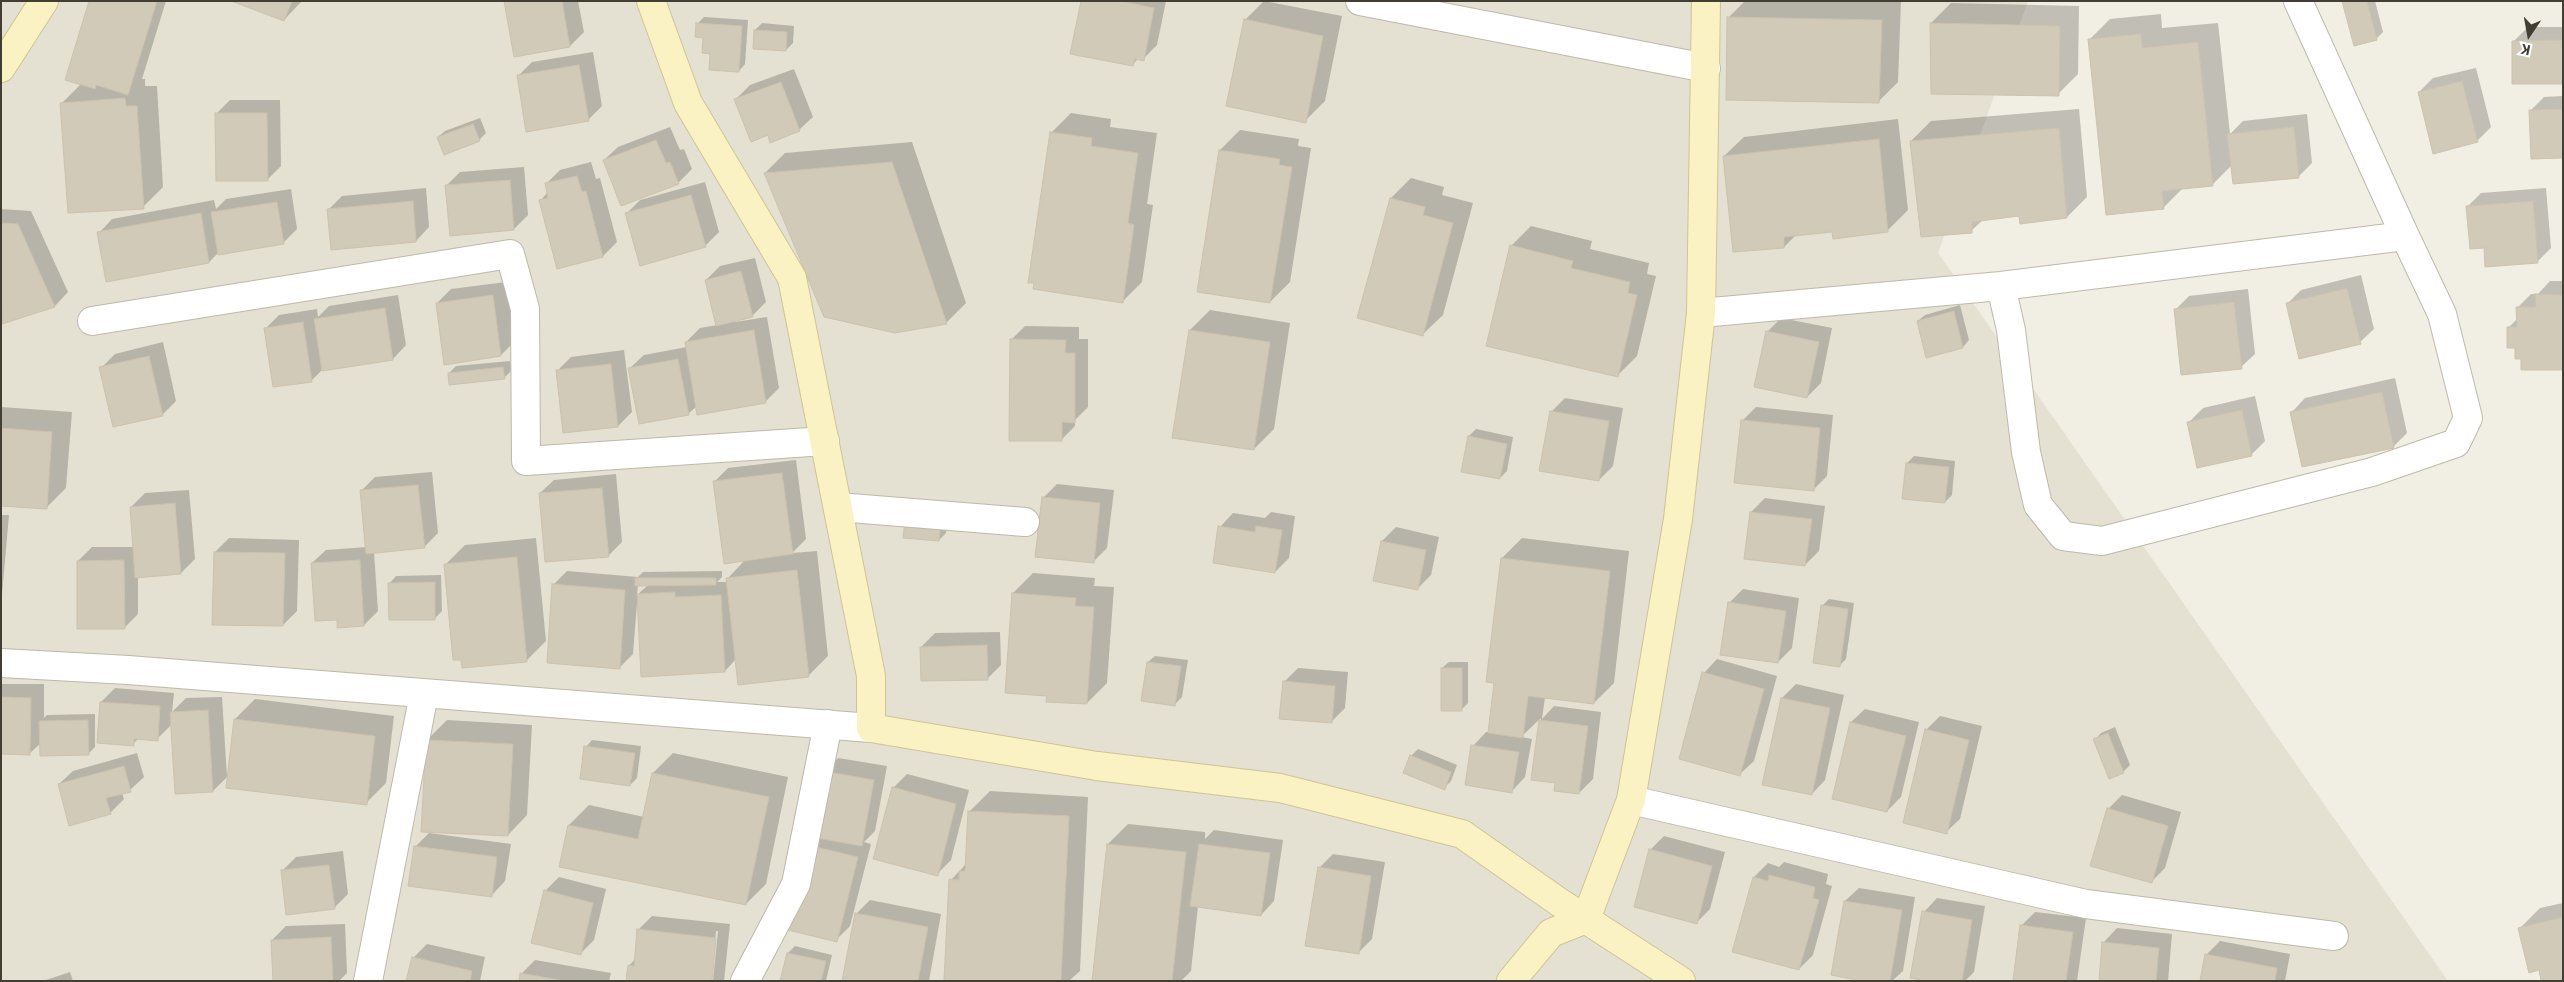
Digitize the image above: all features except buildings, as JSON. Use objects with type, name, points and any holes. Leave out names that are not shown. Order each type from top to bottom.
[{"type":"street","points":[[1,68],[44,1]]},
{"type":"street","points":[[651,1],[688,103],[792,278],[826,441],[871,676],[872,728]]},
{"type":"street","points":[[1360,1],[1706,68]]},
{"type":"street","points":[[1510,981],[1551,933],[1586,919],[1631,800],[1678,518],[1700,313],[1706,1]]},
{"type":"street","points":[[2001,286],[2011,330],[2026,452],[2038,505],[2063,536],[2102,541],[2372,472],[2456,443],[2468,418],[2442,314],[2298,1]]},
{"type":"street","points":[[1700,313],[2001,286],[2405,236]]},
{"type":"street","points":[[92,320],[510,254],[525,309],[526,461],[826,441]]},
{"type":"street","points":[[838,508],[1025,522]]},
{"type":"street","points":[[1,662],[128,670],[872,728],[1097,766],[1280,788],[1462,834],[1681,981]]},
{"type":"street","points":[[368,981],[424,694]]},
{"type":"street","points":[[744,981],[796,884],[828,724]]},
{"type":"street","points":[[1631,800],[2086,904],[2334,936]]},
{"type":"shaded area","points":[[1,1],[2028,1],[1938,253],[2448,981],[1,981]]}]
